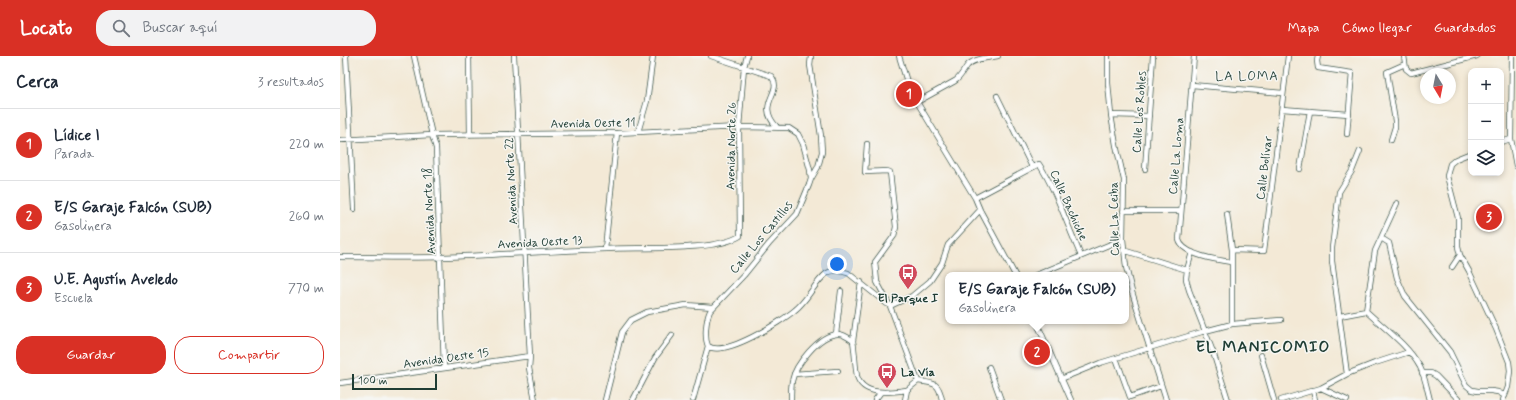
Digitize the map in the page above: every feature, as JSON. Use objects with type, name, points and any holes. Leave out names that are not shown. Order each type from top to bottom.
[{"type":"street","points":[[346,56],[354,209]]},
{"type":"street","name":"Avenida Norte 18","points":[[414,56],[436,148],[444,367]]},
{"type":"street","points":[[469,56],[470,135]]},
{"type":"street","name":"Avenida Norte 22","points":[[514,56],[530,368],[534,400]]},
{"type":"street","points":[[638,132],[647,101],[653,56]]},
{"type":"street","points":[[711,56],[769,74],[774,79],[774,88],[767,109],[768,115],[777,127]]},
{"type":"street","name":"Avenida Norte 26","points":[[740,236],[739,127],[744,67],[747,56]]},
{"type":"street","name":"Calle Los Castillos","points":[[693,400],[708,346],[706,339],[708,316],[713,307],[744,275],[769,244],[797,214],[809,186],[810,179],[818,167],[822,152],[821,136],[810,65],[811,56]]},
{"type":"street","points":[[898,56],[907,82],[917,102],[975,198],[1013,272]]},
{"type":"street","points":[[917,102],[955,81],[972,62],[998,56]]},
{"type":"street","name":"Calle La Ceiba","points":[[1108,56],[1108,83],[1111,115],[1124,180],[1123,250],[1127,272]]},
{"type":"street","name":"Calle Los Robles","points":[[1145,169],[1153,56]]},
{"type":"street","name":"Calle La Loma","points":[[1194,56],[1179,240],[1182,246],[1192,252],[1206,257],[1231,262]]},
{"type":"street","name":"Calle Bolívar","points":[[1232,250],[1264,251],[1288,56]]},
{"type":"street","points":[[1318,56],[1318,68],[1352,73],[1347,134]]},
{"type":"street","points":[[1404,56],[1406,69],[1411,73],[1477,56]]},
{"type":"street","points":[[1512,56],[1513,117],[1511,139],[1516,166]]},
{"type":"street","points":[[1391,140],[1395,127],[1395,121],[1387,72],[1405,64]]},
{"type":"street","points":[[1192,85],[1283,93]]},
{"type":"street","points":[[975,198],[1032,167],[996,96]]},
{"type":"street","points":[[1282,109],[1349,114]]},
{"type":"street","points":[[1300,169],[1310,111]]},
{"type":"street","points":[[1111,115],[1149,116]]},
{"type":"street","name":"Avenida Oeste 11","points":[[340,140],[432,135],[617,133],[739,127],[777,127],[789,128],[798,134],[808,160],[810,179]]},
{"type":"street","points":[[605,249],[617,133]]},
{"type":"street","points":[[1504,141],[1511,139]]},
{"type":"street","points":[[867,144],[865,172],[888,171],[892,187],[896,227],[894,236],[875,262],[877,282],[890,306],[918,381]]},
{"type":"street","points":[[1347,374],[1332,261],[1332,248],[1339,190],[1352,171],[1360,151]]},
{"type":"street","points":[[1381,238],[1389,243],[1397,278],[1405,296],[1450,352],[1466,385],[1472,390],[1498,392],[1504,398],[1508,387],[1510,371],[1509,362],[1496,329],[1460,255],[1458,247],[1458,218],[1447,176],[1450,164],[1456,159],[1468,154]]},
{"type":"street","name":"Calle Bachiche","points":[[1032,167],[1038,164],[1056,195],[1081,256]]},
{"type":"street","points":[[1366,311],[1372,259],[1397,203]]},
{"type":"street","points":[[890,306],[912,296],[930,281],[942,263],[948,245],[980,210]]},
{"type":"street","points":[[1123,211],[1181,211]]},
{"type":"street","points":[[1227,214],[1232,250],[1232,324]]},
{"type":"street","name":"Avenida Oeste 13","points":[[340,258],[441,257],[605,249],[686,247],[718,244],[731,241],[740,236]]},
{"type":"street","points":[[1043,272],[1123,239]]},
{"type":"street","points":[[1123,250],[1186,270]]},
{"type":"street","points":[[1192,252],[1186,270],[1186,279],[1228,400]]},
{"type":"street","points":[[1452,267],[1460,255]]},
{"type":"street","points":[[708,346],[712,348],[731,346],[744,341],[773,325],[795,310],[828,272],[840,270],[848,273],[890,306]]},
{"type":"street","name":"Calle La Ceiba","points":[[1129,280],[1166,400]]},
{"type":"street","points":[[860,282],[854,341],[858,379],[870,390],[881,392],[907,390],[918,381],[932,383],[938,386],[942,400]]},
{"type":"street","points":[[836,334],[841,290]]},
{"type":"street","points":[[605,400],[622,332],[631,320],[647,312],[686,305],[713,307]]},
{"type":"street","points":[[1340,316],[1366,311]]},
{"type":"street","points":[[1366,311],[1409,352],[1422,373],[1430,400]]},
{"type":"street","points":[[1061,378],[1116,358],[1205,331],[1232,324],[1281,320]]},
{"type":"street","points":[[1037,324],[1071,400]]},
{"type":"street","points":[[791,400],[794,374],[812,347],[822,339],[836,334],[842,334],[854,341]]},
{"type":"street","points":[[632,400],[655,358],[672,335]]},
{"type":"street","points":[[1281,400],[1321,388],[1347,374],[1375,362],[1409,352]]},
{"type":"street","points":[[1261,355],[1274,400]]},
{"type":"street","name":"Avenida Oeste 15","points":[[340,383],[444,367],[530,356]]},
{"type":"street","points":[[1116,358],[1130,397],[1161,386]]},
{"type":"street","points":[[989,367],[1001,400]]},
{"type":"street","points":[[794,374],[838,371]]},
{"type":"street","points":[[1422,373],[1432,373],[1459,400]]},
{"type":"street","points":[[1321,388],[1347,400]]},
{"type":"street","points":[[905,400],[907,390]]},
{"type":"street","points":[[1313,390],[1315,400]]},
{"type":"street","points":[[875,400],[881,392]]},
{"type":"place","name":"Lídice I","points":[[909,94]]},
{"type":"place","name":"U.E. Agustín Aveledo","points":[[1489,217]]},
{"type":"place","name":"El Parque I","points":[[908,290]]},
{"type":"place","name":"E/S Garaje Falcón (SUB)","points":[[1037,352]]},
{"type":"place","name":"La Vía","points":[[887,389]]},
{"type":"district","name":"LA LOMA","points":[[1247,75]]},
{"type":"district","name":"EL MANICOMIO","points":[[1263,346]]}]
